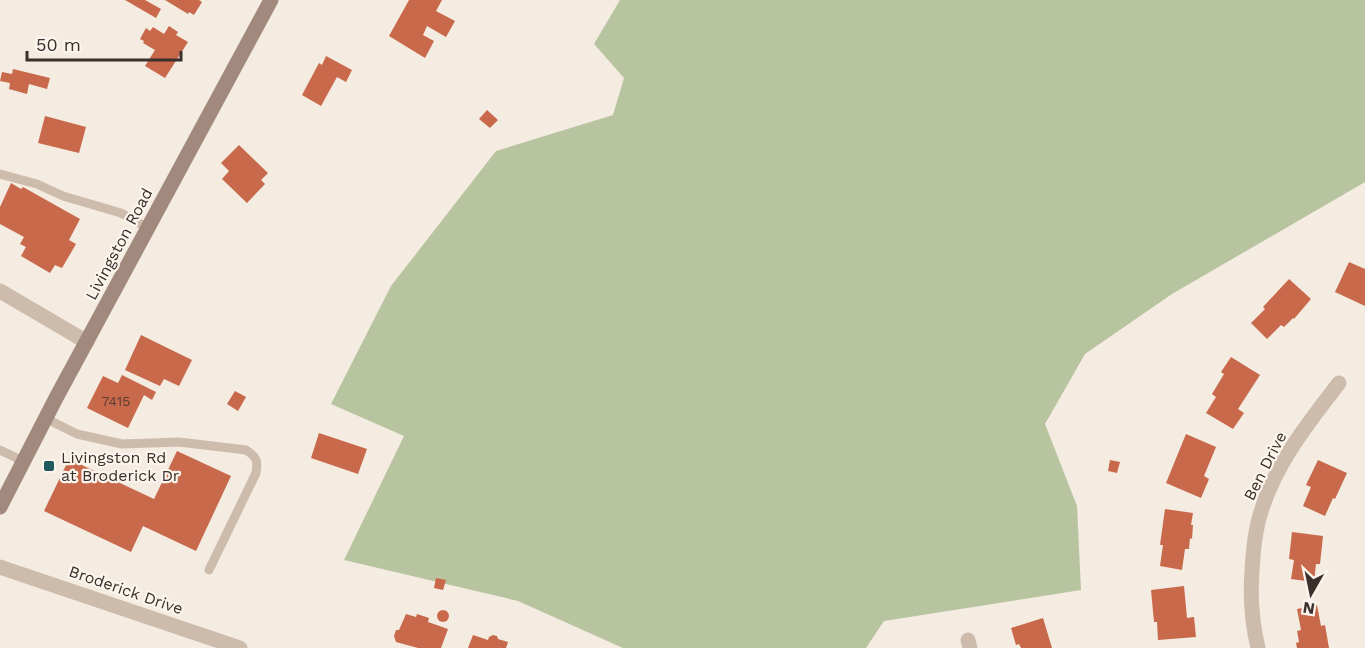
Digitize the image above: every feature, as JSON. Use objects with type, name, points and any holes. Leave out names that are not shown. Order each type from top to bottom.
[{"type":"main road","name":"Livingston Road","points":[[0,507],[45,418],[271,0]]},
{"type":"street","points":[[0,291],[87,342]]},
{"type":"street","name":"Ben Drive","points":[[1258,648],[1251,604],[1251,579],[1261,512],[1285,458],[1339,383]]},
{"type":"street","name":"Broderick Drive","points":[[0,567],[240,648]]},
{"type":"lane","points":[[0,174],[37,184],[63,196],[121,213],[148,228]]},
{"type":"lane","points":[[45,418],[76,434],[122,444],[178,442],[246,450],[254,455],[258,464],[256,473],[209,570]]},
{"type":"lane","points":[[0,450],[23,461]]},
{"type":"green space","points":[[620,0],[1365,0],[1365,182],[1172,294],[1085,354],[1045,424],[1077,506],[1081,590],[884,621],[866,648],[623,648],[518,601],[344,560],[404,436],[331,404],[391,286],[496,151],[613,115],[624,78],[594,44]]},
{"type":"building","points":[[125,0],[145,0],[161,9],[156,18]]},
{"type":"building","points":[[165,0],[199,0],[202,2],[194,15],[189,12],[188,14]]},
{"type":"building","points":[[409,0],[442,0],[436,11],[455,21],[446,37],[427,26],[423,35],[434,41],[425,58],[389,36]]},
{"type":"building","points":[[169,26],[178,32],[176,35],[188,42],[165,78],[145,66],[155,50],[140,39],[146,28],[150,31],[153,27],[164,34]]},
{"type":"building","points":[[326,56],[352,70],[346,82],[337,77],[321,106],[302,95],[319,63],[322,65]]},
{"type":"building","points":[[13,69],[50,78],[47,89],[29,84],[27,94],[9,89],[10,83],[0,81],[2,72],[12,74]]},
{"type":"building","points":[[487,110],[498,120],[490,128],[479,119]]},
{"type":"building","points":[[45,116],[86,127],[79,153],[38,143]]},
{"type":"building","points":[[239,145],[268,173],[261,180],[265,184],[247,203],[222,179],[229,171],[221,163]]},
{"type":"building","points":[[11,183],[21,189],[23,187],[80,219],[69,240],[76,244],[62,268],[55,265],[50,273],[21,256],[26,247],[20,244],[24,237],[0,224],[0,207]]},
{"type":"building","points":[[1349,262],[1365,269],[1365,306],[1335,292]]},
{"type":"building","points":[[1289,279],[1311,299],[1294,319],[1284,327],[1281,325],[1267,339],[1251,323]]},
{"type":"building","points":[[141,335],[192,360],[179,386],[164,379],[160,386],[125,370]]},
{"type":"building","points":[[1231,357],[1260,375],[1238,409],[1244,413],[1233,429],[1206,413],[1216,397],[1212,394],[1224,374],[1221,372]]},
{"type":"building","points":[[122,375],[156,392],[152,400],[144,395],[128,428],[87,408],[103,376],[118,383]]},
{"type":"building","points":[[235,391],[246,397],[238,411],[227,404]]},
{"type":"building","points":[[319,433],[367,449],[358,474],[311,458]]},
{"type":"building","points":[[1186,434],[1216,447],[1204,476],[1209,479],[1201,498],[1166,483]]},
{"type":"building","points":[[177,451],[231,476],[196,551],[143,526],[131,552],[44,511],[69,459],[154,499]]},
{"type":"building","points":[[1110,460],[1120,462],[1117,473],[1108,471]]},
{"type":"building","points":[[1318,460],[1347,473],[1325,516],[1303,506],[1311,487],[1306,485]]},
{"type":"building","points":[[1165,509],[1193,513],[1192,539],[1190,538],[1189,549],[1185,549],[1182,570],[1160,566],[1163,545],[1160,545]]},
{"type":"building","points":[[1292,532],[1323,536],[1320,564],[1316,564],[1314,582],[1291,579],[1294,560],[1289,559]]},
{"type":"building","points":[[436,578],[446,580],[443,590],[434,588]]},
{"type":"building","points":[[1184,586],[1187,618],[1194,617],[1196,637],[1158,640],[1151,590]]},
{"type":"building","points":[[1317,605],[1321,626],[1325,625],[1329,648],[1297,648],[1296,643],[1299,642],[1297,631],[1301,630],[1297,609]]},
{"type":"building","points":[[443,610],[449,616],[443,622],[437,616]]},
{"type":"building","points":[[406,614],[416,617],[417,614],[429,618],[428,622],[448,629],[441,648],[418,648],[396,642],[394,636],[396,630],[399,630]]},
{"type":"building","points":[[1043,618],[1052,648],[1021,648],[1019,644],[1016,645],[1011,628]]},
{"type":"building","points":[[473,635],[488,640],[493,635],[508,642],[506,648],[468,648]]},
{"type":"place","name":"Livingston Rd at Broderick Dr","points":[[49,466]]}]
